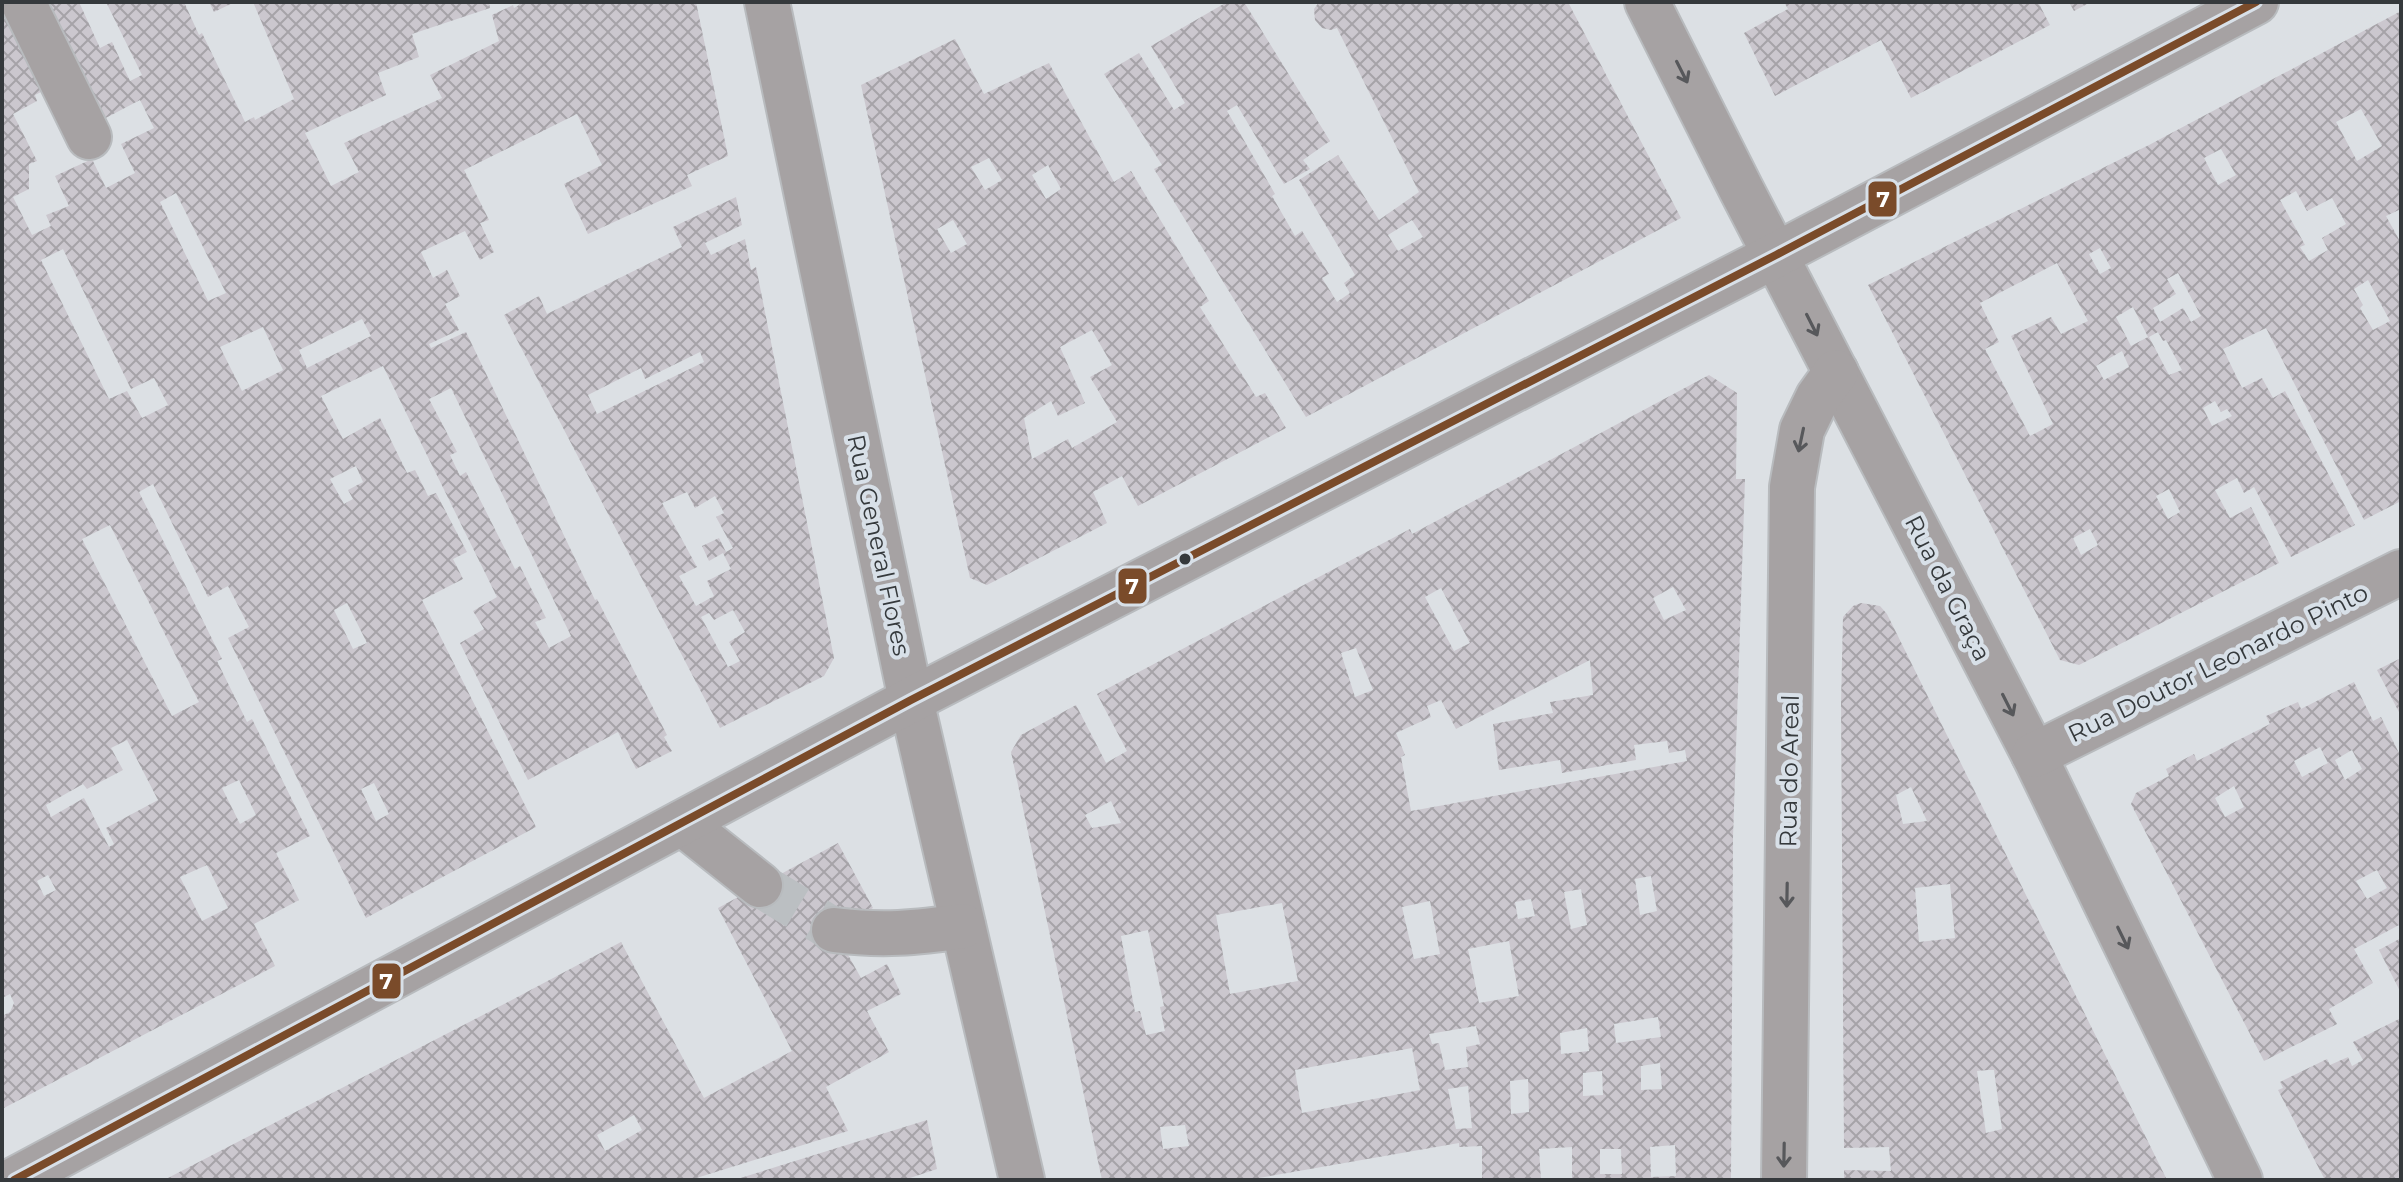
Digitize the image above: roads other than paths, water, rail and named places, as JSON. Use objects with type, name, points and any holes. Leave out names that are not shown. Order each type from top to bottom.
[{"type":"street","points":[[23,2],[89,137]]},
{"type":"street","name":"Rua General Flores","points":[[767,2],[911,700],[1022,1180]]},
{"type":"street","name":"Rua da Graça","points":[[1647,2],[2034,755],[2240,1180]]},
{"type":"street","points":[[14,1180],[911,700],[1776,255],[2256,2]]},
{"type":"street","name":"Rua do Areal","points":[[1784,1180],[1792,487],[1802,430],[1818,397],[1836,372]]},
{"type":"street","name":"Rua Doutor Leonardo Pinto","points":[[2034,755],[2401,572]]},
{"type":"street","points":[[682,823],[760,885]]},
{"type":"street","points":[[834,930],[871,935],[911,934],[963,926]]},
{"type":"tunnel","points":[[760,885],[834,930]]}]
